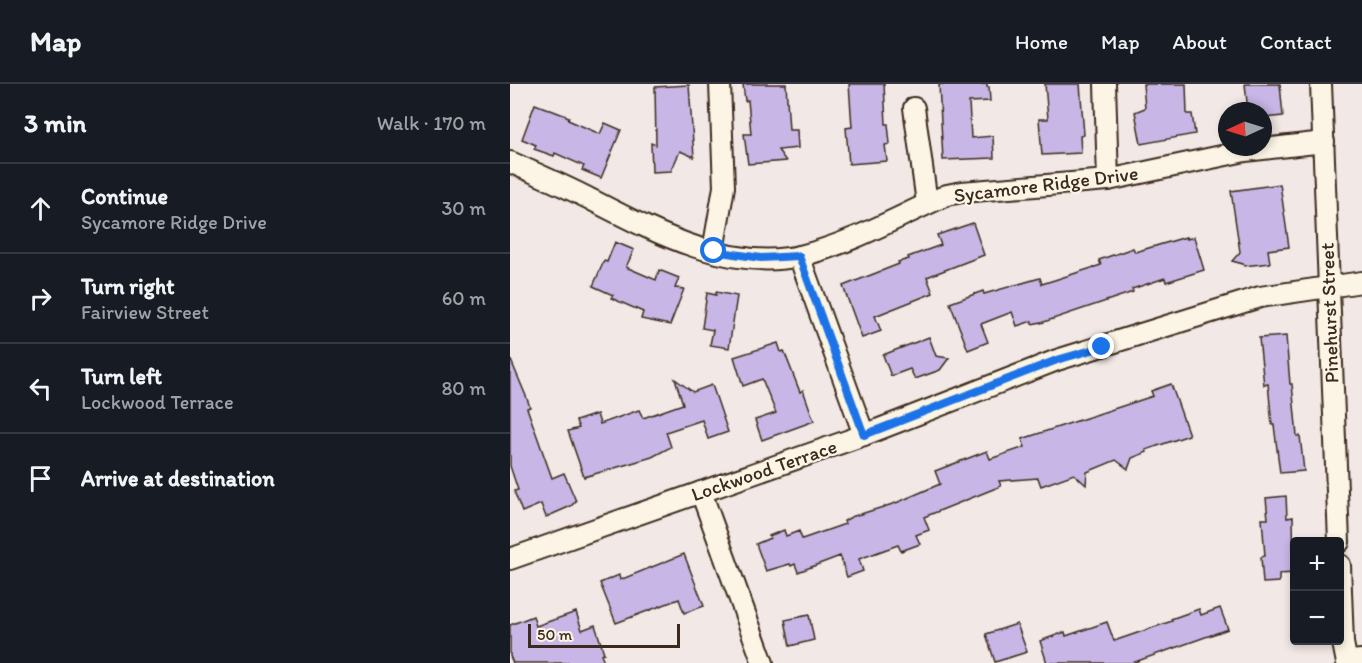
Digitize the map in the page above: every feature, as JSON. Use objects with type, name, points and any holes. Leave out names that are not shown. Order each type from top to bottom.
[{"type":"street","points":[[714,251],[724,187],[720,84]]},
{"type":"street","points":[[1105,84],[1108,180]]},
{"type":"street","name":"Pinehurst Street","points":[[1321,84],[1338,537]]},
{"type":"street","points":[[914,108],[927,203]]},
{"type":"street","name":"Sycamore Ridge Drive","points":[[510,162],[660,234],[714,251],[761,258],[799,256],[835,246],[947,195],[1108,180],[1245,151],[1324,142]]},
{"type":"street","points":[[799,256],[864,435]]},
{"type":"street","name":"Lockwood Terrace","points":[[511,557],[864,435],[1057,360],[1260,297],[1362,282]]},
{"type":"street","points":[[700,492],[763,663]]},
{"type":"street","points":[[1341,591],[1343,643],[1349,663],[1362,662]]},
{"type":"building","points":[[743,84],[786,84],[789,130],[797,130],[798,148],[778,150],[786,161],[748,164],[744,134],[751,134],[748,100],[745,101]]},
{"type":"building","points":[[849,84],[884,84],[886,124],[888,124],[890,144],[885,145],[887,161],[849,164],[846,128],[852,127]]},
{"type":"building","points":[[939,84],[987,84],[990,101],[969,102],[971,138],[993,136],[994,158],[943,160]]},
{"type":"building","points":[[1045,84],[1080,84],[1084,135],[1080,136],[1081,153],[1042,155],[1039,119],[1048,119]]},
{"type":"building","points":[[1143,84],[1186,84],[1187,114],[1192,114],[1195,134],[1141,144],[1135,112],[1145,108]]},
{"type":"building","points":[[1245,84],[1280,84],[1283,116],[1272,117],[1272,102],[1247,102]]},
{"type":"building","points":[[689,85],[694,157],[680,151],[671,171],[652,172],[651,143],[656,145],[655,87]]},
{"type":"building","points":[[535,104],[569,117],[568,120],[600,134],[605,123],[621,130],[601,178],[582,170],[584,166],[555,153],[554,156],[534,149],[536,145],[522,139]]},
{"type":"building","points":[[1280,184],[1289,247],[1268,250],[1270,263],[1244,266],[1232,261],[1240,252],[1231,191]]},
{"type":"building","points":[[973,223],[984,255],[927,277],[933,293],[875,316],[881,331],[862,338],[843,286],[941,245],[937,235]]},
{"type":"building","points":[[1186,237],[1187,239],[1194,237],[1204,270],[1166,282],[1165,278],[1132,289],[1133,292],[1041,323],[1032,324],[1032,321],[1017,326],[1012,312],[981,324],[988,342],[968,350],[950,303],[983,291],[984,294],[1040,278],[1042,284],[1101,265],[1099,260],[1133,248],[1135,252]]},
{"type":"building","points":[[615,242],[634,250],[626,267],[656,280],[659,270],[679,278],[675,288],[684,289],[670,325],[641,319],[643,312],[611,298],[613,295],[593,286]]},
{"type":"building","points":[[716,292],[737,296],[729,348],[710,345],[713,330],[702,328],[707,293],[716,295]]},
{"type":"building","points":[[1286,336],[1290,384],[1292,384],[1297,436],[1300,436],[1304,471],[1280,473],[1268,384],[1264,385],[1259,338]]},
{"type":"building","points":[[929,337],[936,356],[949,358],[940,370],[915,379],[910,369],[891,376],[883,355]]},
{"type":"building","points":[[778,343],[781,352],[784,351],[800,392],[803,390],[814,421],[762,440],[755,420],[776,413],[762,379],[743,386],[734,357]]},
{"type":"building","points":[[510,358],[530,407],[527,408],[552,478],[564,473],[576,501],[571,506],[546,517],[541,504],[522,512],[514,491],[518,490],[510,466]]},
{"type":"building","points":[[675,379],[693,392],[712,385],[728,432],[708,439],[702,420],[666,432],[671,447],[652,457],[584,477],[568,431],[579,428],[576,421],[597,414],[600,424],[639,410],[643,418],[683,404]]},
{"type":"building","points":[[1171,384],[1189,435],[1146,450],[1147,452],[1132,458],[1128,469],[1116,460],[1087,472],[1086,485],[1074,474],[1041,486],[1038,478],[999,481],[1001,486],[924,517],[929,530],[916,535],[920,544],[901,551],[898,545],[859,559],[863,571],[847,577],[840,556],[798,572],[795,564],[766,571],[756,544],[770,538],[769,536],[784,530],[786,536],[799,531],[802,539],[845,524],[844,521],[851,517],[896,503],[940,484],[935,471],[987,451],[990,459],[1025,447],[1022,439],[1153,396],[1151,391]]},
{"type":"building","points":[[1286,496],[1287,518],[1293,517],[1293,537],[1290,537],[1290,573],[1279,574],[1279,582],[1263,583],[1261,557],[1265,556],[1262,519],[1268,519],[1266,498]]},
{"type":"building","points":[[684,554],[704,606],[684,613],[679,599],[616,623],[600,583],[619,575],[620,580]]},
{"type":"building","points":[[1220,608],[1228,629],[1132,663],[1047,663],[1040,641],[1065,632],[1066,636],[1107,622],[1114,641],[1199,609],[1201,615]]},
{"type":"building","points":[[576,612],[582,630],[595,625],[604,653],[601,654],[604,663],[513,663],[510,656],[510,625],[533,616],[536,626]]},
{"type":"building","points":[[809,615],[814,640],[790,646],[785,620]]},
{"type":"building","points":[[1017,624],[1027,652],[995,662],[986,634]]},
{"type":"route","points":[[714,251],[761,258],[799,256],[864,435],[1057,360],[1102,347]]}]
